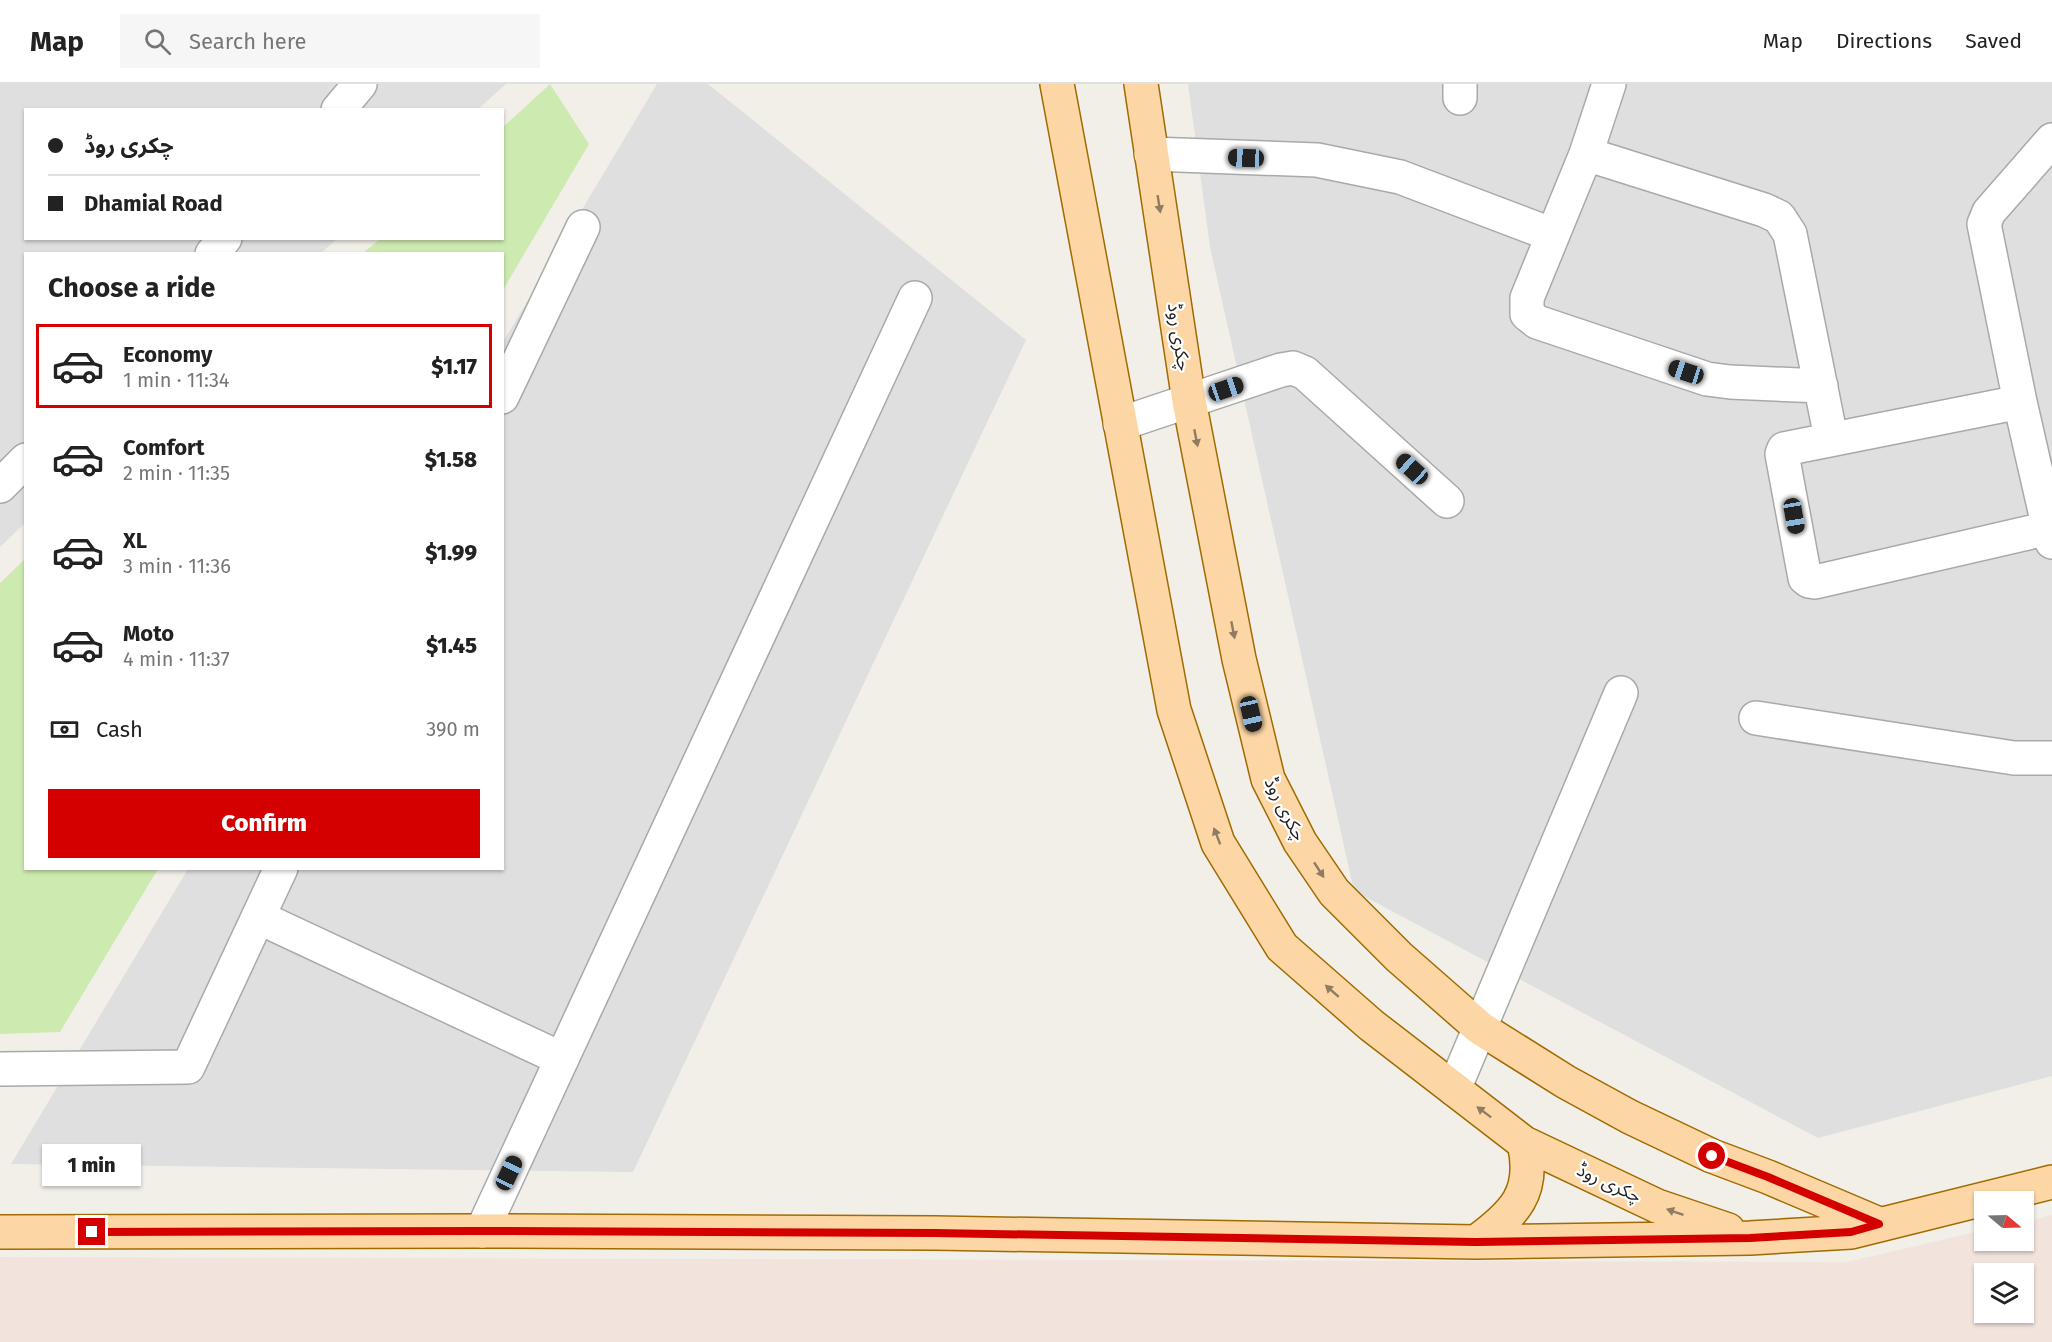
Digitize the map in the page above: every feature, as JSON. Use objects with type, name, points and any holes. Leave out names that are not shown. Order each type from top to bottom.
[{"type":"main road","name":"چکری روڈ","points":[[1057,84],[1174,710],[1218,843],[1282,947],[1371,1025],[1524,1143],[1658,1206],[1750,1238]]},
{"type":"main road","name":"چکری روڈ","points":[[1140,84],[1189,401],[1239,659],[1268,779],[1292,828],[1334,892],[1399,957],[1480,1028],[1566,1082],[1630,1117],[1712,1156],[1879,1224]]},
{"type":"main road","points":[[1476,1242],[1512,1213],[1522,1196],[1529,1161],[1524,1143]]},
{"type":"main road","points":[[0,1232],[923,1233],[1476,1242],[1750,1238],[1851,1232],[2052,1182]]},
{"type":"street","points":[[340,108],[360,84]]},
{"type":"street","points":[[1608,84],[1586,154],[1527,298],[1527,314],[1537,322],[1707,379],[1821,386]]},
{"type":"street","points":[[2020,402],[1784,449],[1782,454],[1805,578],[1815,582],[2050,535],[1984,224],[1989,212],[2052,140]]},
{"type":"street","points":[[1151,154],[1317,160],[1401,177],[1553,235]]},
{"type":"street","points":[[1586,154],[1764,210],[1779,217],[1790,234],[1832,438]]},
{"type":"street","points":[[504,394],[583,227]]},
{"type":"street","points":[[214,252],[223,240]]},
{"type":"street","points":[[482,1231],[915,298]]},
{"type":"street","points":[[1120,424],[1293,368],[1305,373],[1447,501]]},
{"type":"street","points":[[0,486],[24,462]]},
{"type":"street","points":[[1454,1089],[1621,693]]},
{"type":"street","points":[[1756,718],[2014,758],[2052,758]]},
{"type":"street","points":[[0,1069],[188,1067],[280,870]]},
{"type":"street","points":[[258,917],[562,1059]]},
{"type":"shaded area","points":[[0,84],[506,84],[479,108],[24,108],[24,240],[336,240],[322,252],[24,252],[24,524],[0,547]]},
{"type":"shaded area","points":[[657,84],[708,84],[1026,340],[633,1172],[11,1164],[187,870],[504,870],[504,340]]},
{"type":"shaded area","points":[[1188,84],[2052,84],[2052,1076],[1818,1138],[1354,891],[1210,247]]},
{"type":"shaded area","points":[[2052,1215],[2052,1342],[0,1342],[0,1257],[1847,1262],[1974,1232],[1974,1251],[2034,1251],[2034,1220]]},
{"type":"green space","points":[[550,84],[589,144],[504,288],[504,252],[364,252],[379,240],[504,240],[504,126]]},
{"type":"green space","points":[[24,560],[24,870],[157,870],[60,1032],[0,1034],[0,583]]},
{"type":"route","points":[[92,1232],[935,1233],[1476,1242],[1750,1238],[1851,1232],[1879,1224],[1712,1156]]}]
